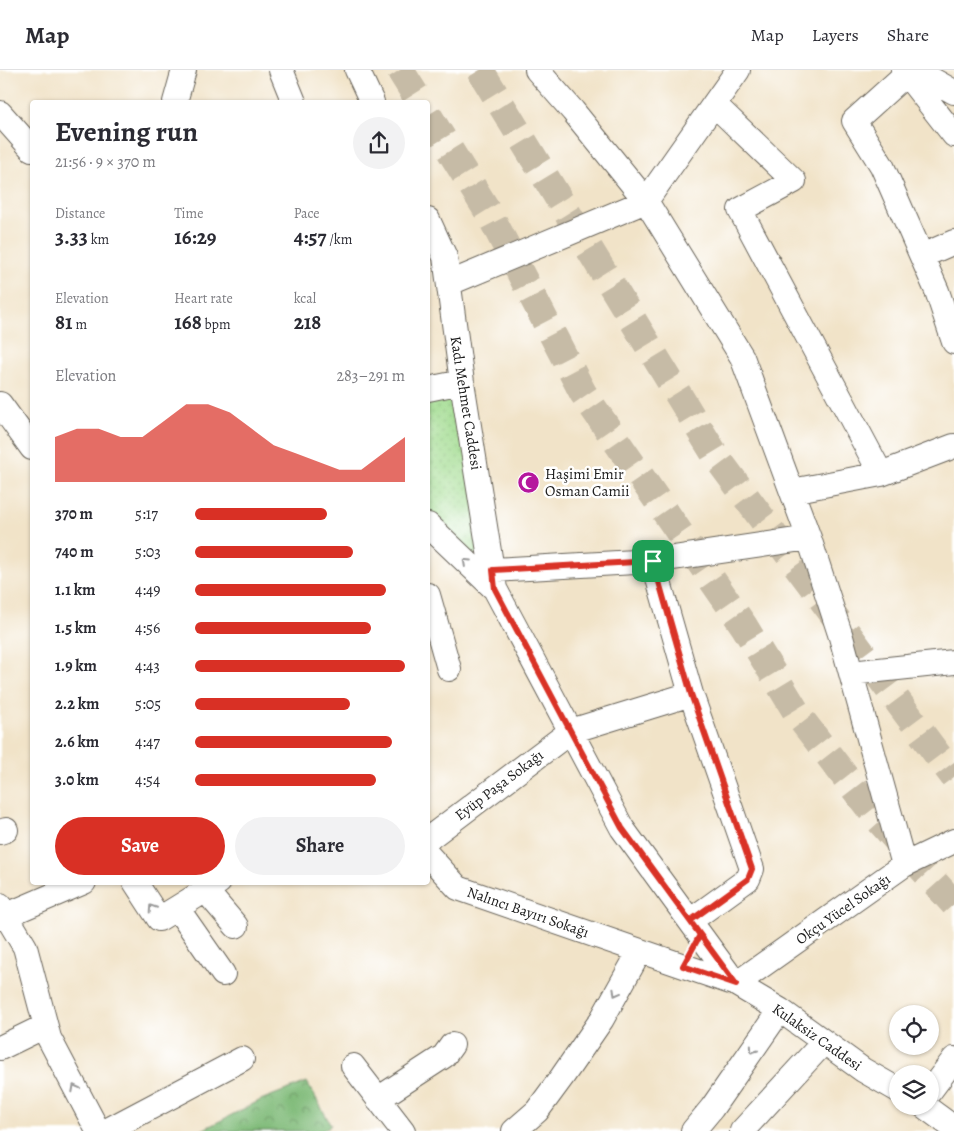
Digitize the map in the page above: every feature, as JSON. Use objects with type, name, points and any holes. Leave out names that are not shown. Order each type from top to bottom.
[{"type":"street","points":[[176,100],[184,70]]},
{"type":"street","points":[[282,70],[293,100]]},
{"type":"street","points":[[357,70],[371,100]]},
{"type":"street","points":[[537,70],[574,111],[646,201],[742,357],[809,538],[841,637],[904,865]]},
{"type":"street","points":[[450,283],[646,201],[738,70]]},
{"type":"street","points":[[908,71],[954,92]]},
{"type":"street","points":[[908,71],[954,135]]},
{"type":"street","points":[[908,71],[854,121],[882,166],[937,291],[954,342]]},
{"type":"street","points":[[714,104],[794,181],[740,210],[881,474]]},
{"type":"street","points":[[0,114],[30,147]]},
{"type":"street","name":"Kadı Mehmet Caddesi","points":[[430,224],[445,257],[450,283],[462,382],[494,580]]},
{"type":"street","points":[[922,256],[954,242]]},
{"type":"street","points":[[430,389],[462,382]]},
{"type":"street","points":[[0,404],[30,445]]},
{"type":"street","points":[[792,491],[881,474],[954,446]]},
{"type":"street","points":[[430,527],[494,580],[622,828],[736,984]]},
{"type":"street","points":[[494,580],[653,561],[809,538]]},
{"type":"street","points":[[653,561],[691,694],[752,869],[748,879],[695,928],[683,966]]},
{"type":"street","points":[[430,603],[449,669]]},
{"type":"street","points":[[851,673],[954,662]]},
{"type":"street","name":"Eyüp Paşa Sokağı","points":[[430,837],[571,731],[691,694]]},
{"type":"street","name":"Okçu Yücel Sokağı","points":[[736,984],[904,865],[954,841]]},
{"type":"street","name":"Nalıncı Bayırı Sokağı","points":[[430,857],[458,888],[736,984]]},
{"type":"street","points":[[76,885],[2,913],[25,947],[49,1038],[98,1131]]},
{"type":"street","points":[[137,885],[158,919],[212,887],[236,926]]},
{"type":"street","points":[[178,908],[223,974]]},
{"type":"street","points":[[514,1131],[537,1111],[562,1077],[602,1019],[640,951]]},
{"type":"street","name":"Kulaksiz Caddesi","points":[[736,984],[780,1010],[864,1070],[889,1085]]},
{"type":"street","points":[[693,1131],[712,1108],[780,1010]]},
{"type":"street","points":[[0,1048],[45,1026]]},
{"type":"street","points":[[742,1131],[824,1042]]},
{"type":"street","points":[[378,1099],[444,1056],[452,1046]]},
{"type":"street","points":[[106,1131],[242,1059]]},
{"type":"street","points":[[939,1079],[954,1059]]},
{"type":"street","points":[[353,1066],[403,1131]]},
{"type":"street","points":[[936,1115],[954,1128]]},
{"type":"green space","points":[[459,388],[486,571],[430,517],[430,393]]},
{"type":"green space","points":[[307,1082],[331,1125],[322,1131],[200,1131],[263,1099]]},
{"type":"tunnel","points":[[400,70],[419,100]]},
{"type":"tunnel","points":[[480,70],[717,458],[954,777]]},
{"type":"tunnel","points":[[430,118],[490,215],[583,393],[744,626],[800,718],[877,818],[954,904]]},
{"type":"place","name":"Haşimi Emir Osman Camii","points":[[529,483]]},
{"type":"route","points":[[653,561],[493,570],[495,589],[622,828],[690,921],[736,984],[683,966],[700,935],[690,921],[748,879],[752,869],[691,694],[653,561]]}]
